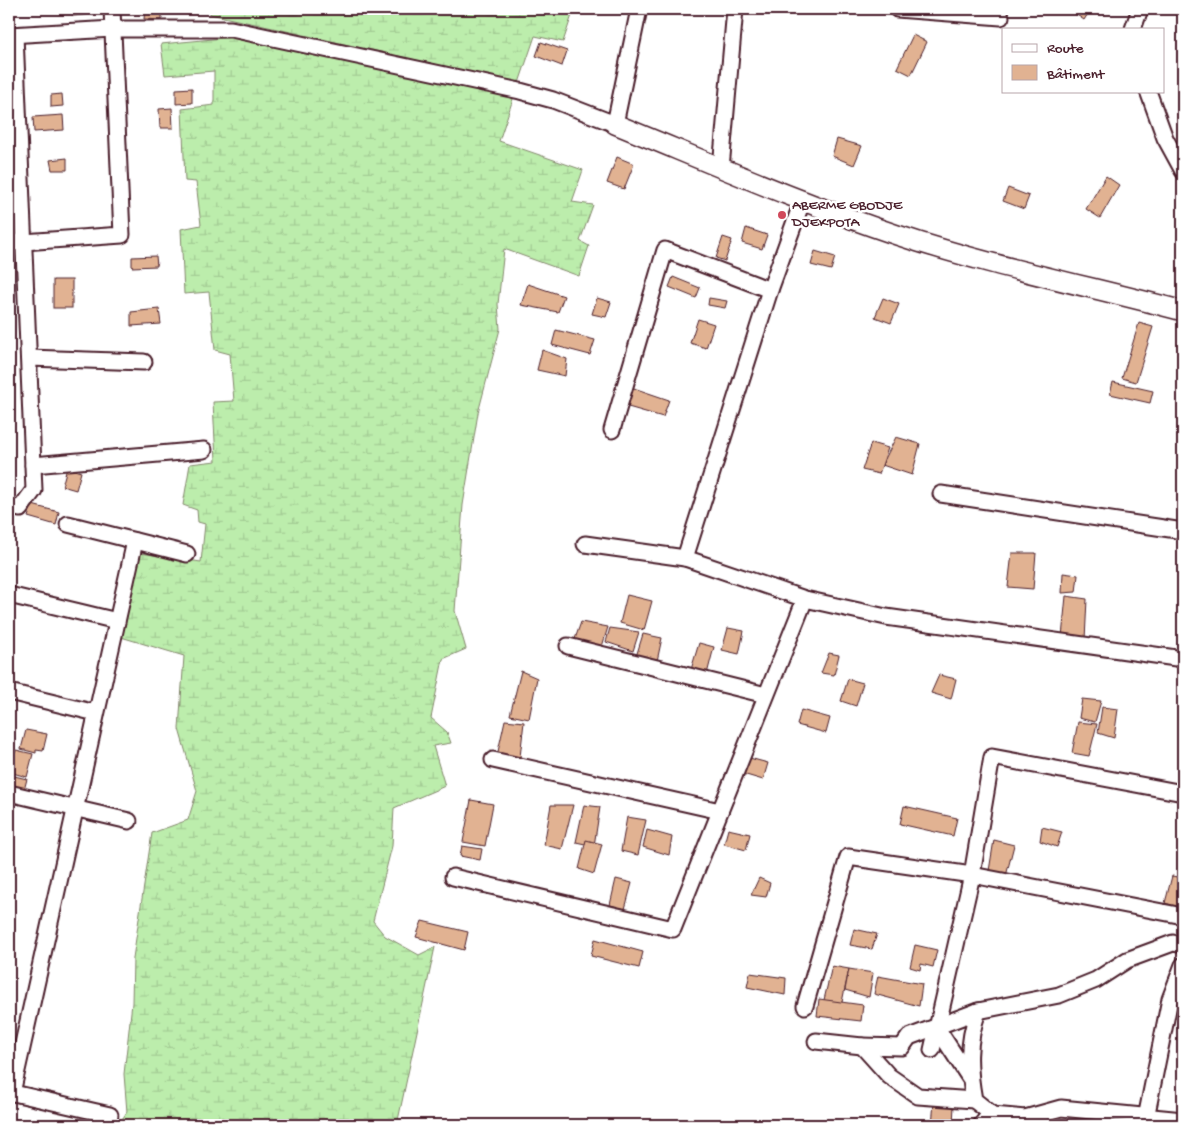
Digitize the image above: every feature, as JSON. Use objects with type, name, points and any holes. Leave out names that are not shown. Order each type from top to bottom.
[{"type":"street","points":[[16,242],[122,235],[112,9]]},
{"type":"street","points":[[614,124],[639,9]]},
{"type":"street","points":[[720,168],[735,9]]},
{"type":"street","points":[[897,9],[1001,18]]},
{"type":"street","points":[[1132,28],[1140,9]]},
{"type":"street","points":[[9,506],[20,509],[34,490],[29,358],[16,242],[12,35],[113,29],[231,29],[520,90],[553,100],[614,124],[802,202],[898,236],[963,255],[1183,311]]},
{"type":"street","points":[[1148,92],[1166,138],[1183,171]]},
{"type":"street","points":[[685,558],[770,290],[802,202]]},
{"type":"street","points":[[612,430],[665,250],[770,290]]},
{"type":"street","points":[[29,358],[144,362]]},
{"type":"street","points":[[33,465],[204,450]]},
{"type":"street","points":[[941,494],[1183,531]]},
{"type":"street","points":[[68,524],[187,554]]},
{"type":"street","points":[[110,1115],[10,1093],[135,541]]},
{"type":"street","points":[[585,544],[685,558],[805,599],[886,616],[1183,659]]},
{"type":"street","points":[[9,595],[117,621]]},
{"type":"street","points":[[453,877],[672,929],[805,599]]},
{"type":"street","points":[[568,646],[766,695]]},
{"type":"street","points":[[9,692],[96,713]]},
{"type":"street","points":[[932,1050],[972,875],[992,757],[1183,794]]},
{"type":"street","points":[[494,760],[720,811]]},
{"type":"street","points":[[9,793],[129,821]]},
{"type":"street","points":[[805,1006],[848,857],[972,875],[1183,916]]},
{"type":"street","points":[[816,1041],[862,1046],[902,1047],[909,1037],[978,1011],[1059,995],[1096,980],[1127,960],[1173,943],[1183,945]]},
{"type":"street","points":[[1146,1118],[1170,999],[1183,965]]},
{"type":"street","points":[[978,1011],[970,1034],[970,1077],[974,1100],[986,1119],[1025,1118],[1061,1108],[1146,1118],[1183,1120]]},
{"type":"street","points":[[937,1028],[970,1077]]},
{"type":"street","points":[[862,1046],[890,1076],[918,1096],[974,1100]]},
{"type":"green space","points":[[210,9],[574,9],[563,42],[535,36],[519,83],[210,14]]},
{"type":"green space","points":[[234,37],[514,96],[499,141],[583,170],[572,202],[593,205],[580,241],[589,246],[579,276],[504,249],[498,304],[500,329],[478,413],[463,505],[455,611],[466,649],[443,659],[431,718],[447,732],[451,743],[433,746],[445,786],[394,808],[392,846],[373,921],[385,936],[419,955],[435,947],[397,1125],[118,1125],[127,1112],[124,1074],[132,1003],[133,958],[152,833],[188,820],[197,791],[179,729],[184,656],[121,637],[140,553],[201,562],[205,524],[198,522],[197,510],[183,505],[190,464],[216,461],[213,402],[234,401],[230,354],[215,350],[209,292],[184,294],[181,229],[201,225],[196,182],[185,181],[182,109],[214,105],[214,71],[165,75],[161,44]]},
{"type":"building","points":[[74,9],[103,9],[103,13],[73,16]]},
{"type":"building","points":[[145,9],[162,9],[162,20],[144,19]]},
{"type":"building","points":[[1077,9],[1091,9],[1084,20],[1074,13]]},
{"type":"building","points":[[913,35],[927,42],[911,75],[897,68]]},
{"type":"building","points":[[541,42],[567,51],[562,66],[536,56]]},
{"type":"building","points":[[192,88],[192,103],[176,104],[176,89]]},
{"type":"building","points":[[62,94],[63,106],[51,107],[51,95]]},
{"type":"building","points":[[172,108],[173,128],[160,128],[159,109]]},
{"type":"building","points":[[63,115],[64,130],[34,132],[33,117]]},
{"type":"building","points":[[837,139],[862,146],[854,165],[832,156]]},
{"type":"building","points":[[617,157],[634,164],[624,189],[607,183]]},
{"type":"building","points":[[67,158],[67,170],[52,170],[50,160]]},
{"type":"building","points":[[1106,176],[1119,185],[1100,218],[1086,209]]},
{"type":"building","points":[[1008,188],[1029,196],[1024,209],[1003,201]]},
{"type":"building","points":[[746,228],[767,235],[762,249],[742,243]]},
{"type":"building","points":[[723,237],[732,240],[725,261],[716,258]]},
{"type":"building","points":[[815,251],[835,257],[831,270],[811,265]]},
{"type":"building","points":[[156,256],[157,266],[132,267],[132,257]]},
{"type":"building","points":[[673,277],[700,288],[696,298],[669,287]]},
{"type":"building","points":[[53,280],[72,280],[72,308],[53,308]]},
{"type":"building","points":[[528,284],[564,296],[558,312],[521,305]]},
{"type":"building","points":[[597,298],[611,302],[606,317],[592,314]]},
{"type":"building","points":[[709,298],[727,301],[725,308],[708,305]]},
{"type":"building","points":[[883,298],[899,304],[891,323],[875,317]]},
{"type":"building","points":[[159,309],[161,324],[131,326],[131,312]]},
{"type":"building","points":[[698,319],[714,324],[706,348],[690,343]]},
{"type":"building","points":[[1139,323],[1153,327],[1136,382],[1122,378]]},
{"type":"building","points":[[556,330],[595,340],[590,355],[552,345]]},
{"type":"building","points":[[542,350],[567,359],[565,376],[537,370]]},
{"type":"building","points":[[1113,382],[1153,391],[1150,403],[1110,394]]},
{"type":"building","points":[[619,383],[669,400],[663,417],[614,403]]},
{"type":"building","points":[[896,437],[920,444],[912,475],[882,465]]},
{"type":"building","points":[[871,443],[888,448],[879,474],[862,470]]},
{"type":"building","points":[[67,468],[81,472],[76,490],[62,486]]},
{"type":"building","points":[[32,505],[59,512],[56,525],[28,517]]},
{"type":"building","points":[[1012,553],[1036,553],[1033,589],[1008,587]]},
{"type":"building","points":[[1063,573],[1078,575],[1076,592],[1062,593]]},
{"type":"building","points":[[627,595],[652,601],[644,630],[620,623]]},
{"type":"building","points":[[1066,596],[1087,599],[1085,640],[1062,637]]},
{"type":"building","points":[[581,622],[608,627],[601,650],[582,644],[583,641],[575,639]]},
{"type":"building","points":[[610,628],[639,632],[633,651],[606,642]]},
{"type":"building","points":[[728,628],[744,631],[739,654],[722,650]]},
{"type":"building","points":[[643,634],[662,638],[657,661],[635,660]]},
{"type":"building","points":[[699,643],[714,647],[706,678],[690,673]]},
{"type":"building","points":[[829,653],[839,655],[834,675],[821,673]]},
{"type":"building","points":[[521,671],[537,678],[529,719],[510,715]]},
{"type":"building","points":[[939,675],[956,679],[951,699],[931,693]]},
{"type":"building","points":[[848,679],[863,683],[856,706],[841,701]]},
{"type":"building","points":[[1082,699],[1101,701],[1095,722],[1079,718]]},
{"type":"building","points":[[1102,707],[1118,709],[1114,738],[1098,733]]},
{"type":"building","points":[[801,710],[830,718],[826,733],[797,725]]},
{"type":"building","points":[[505,720],[524,722],[519,766],[497,756]]},
{"type":"building","points":[[1078,722],[1097,724],[1089,756],[1072,753]]},
{"type":"building","points":[[26,730],[47,734],[43,751],[36,750],[36,753],[21,749]]},
{"type":"building","points":[[16,750],[33,754],[27,777],[9,772],[9,766],[12,767],[13,763],[10,762],[14,757],[11,757],[12,752],[15,753]]},
{"type":"building","points":[[742,756],[768,763],[763,780],[736,772]]},
{"type":"building","points":[[10,775],[27,779],[20,805],[9,802]]},
{"type":"building","points":[[471,800],[493,804],[485,846],[463,842]]},
{"type":"building","points":[[551,805],[573,805],[562,849],[544,845]]},
{"type":"building","points":[[584,805],[600,807],[594,846],[576,842]]},
{"type":"building","points":[[904,806],[957,818],[953,836],[900,824]]},
{"type":"building","points":[[627,817],[646,820],[638,855],[621,851]]},
{"type":"building","points":[[1042,827],[1062,832],[1057,847],[1040,841]]},
{"type":"building","points":[[728,829],[750,834],[746,850],[724,844]]},
{"type":"building","points":[[647,830],[672,837],[669,855],[643,847]]},
{"type":"building","points":[[586,840],[602,844],[594,874],[579,869]]},
{"type":"building","points":[[994,840],[1014,845],[1006,876],[989,871]]},
{"type":"building","points":[[462,846],[482,849],[480,860],[460,856]]},
{"type":"building","points":[[1172,876],[1183,878],[1183,889],[1178,907],[1165,903]]},
{"type":"building","points":[[759,878],[770,883],[766,897],[751,895]]},
{"type":"building","points":[[616,879],[632,883],[625,909],[610,905]]},
{"type":"building","points":[[422,921],[468,932],[464,950],[416,937]]},
{"type":"building","points":[[854,929],[877,934],[872,949],[850,945]]},
{"type":"building","points":[[595,939],[643,952],[639,968],[591,956]]},
{"type":"building","points":[[915,945],[937,950],[933,967],[921,964],[920,970],[910,967]]},
{"type":"building","points":[[832,966],[849,969],[841,1007],[823,1004]]},
{"type":"building","points":[[849,969],[873,973],[869,997],[845,990]]},
{"type":"building","points":[[750,973],[786,978],[785,995],[747,987]]},
{"type":"building","points":[[878,976],[922,984],[919,1006],[874,994]]},
{"type":"building","points":[[819,999],[863,1005],[861,1021],[817,1016]]},
{"type":"building","points":[[934,1102],[954,1105],[953,1125],[932,1125]]},
{"type":"building","points":[[885,1122],[929,1122],[929,1125],[885,1125]]},
{"type":"place","name":"ABERME GBODJE DJEKPOTA","points":[[782,215]]}]
